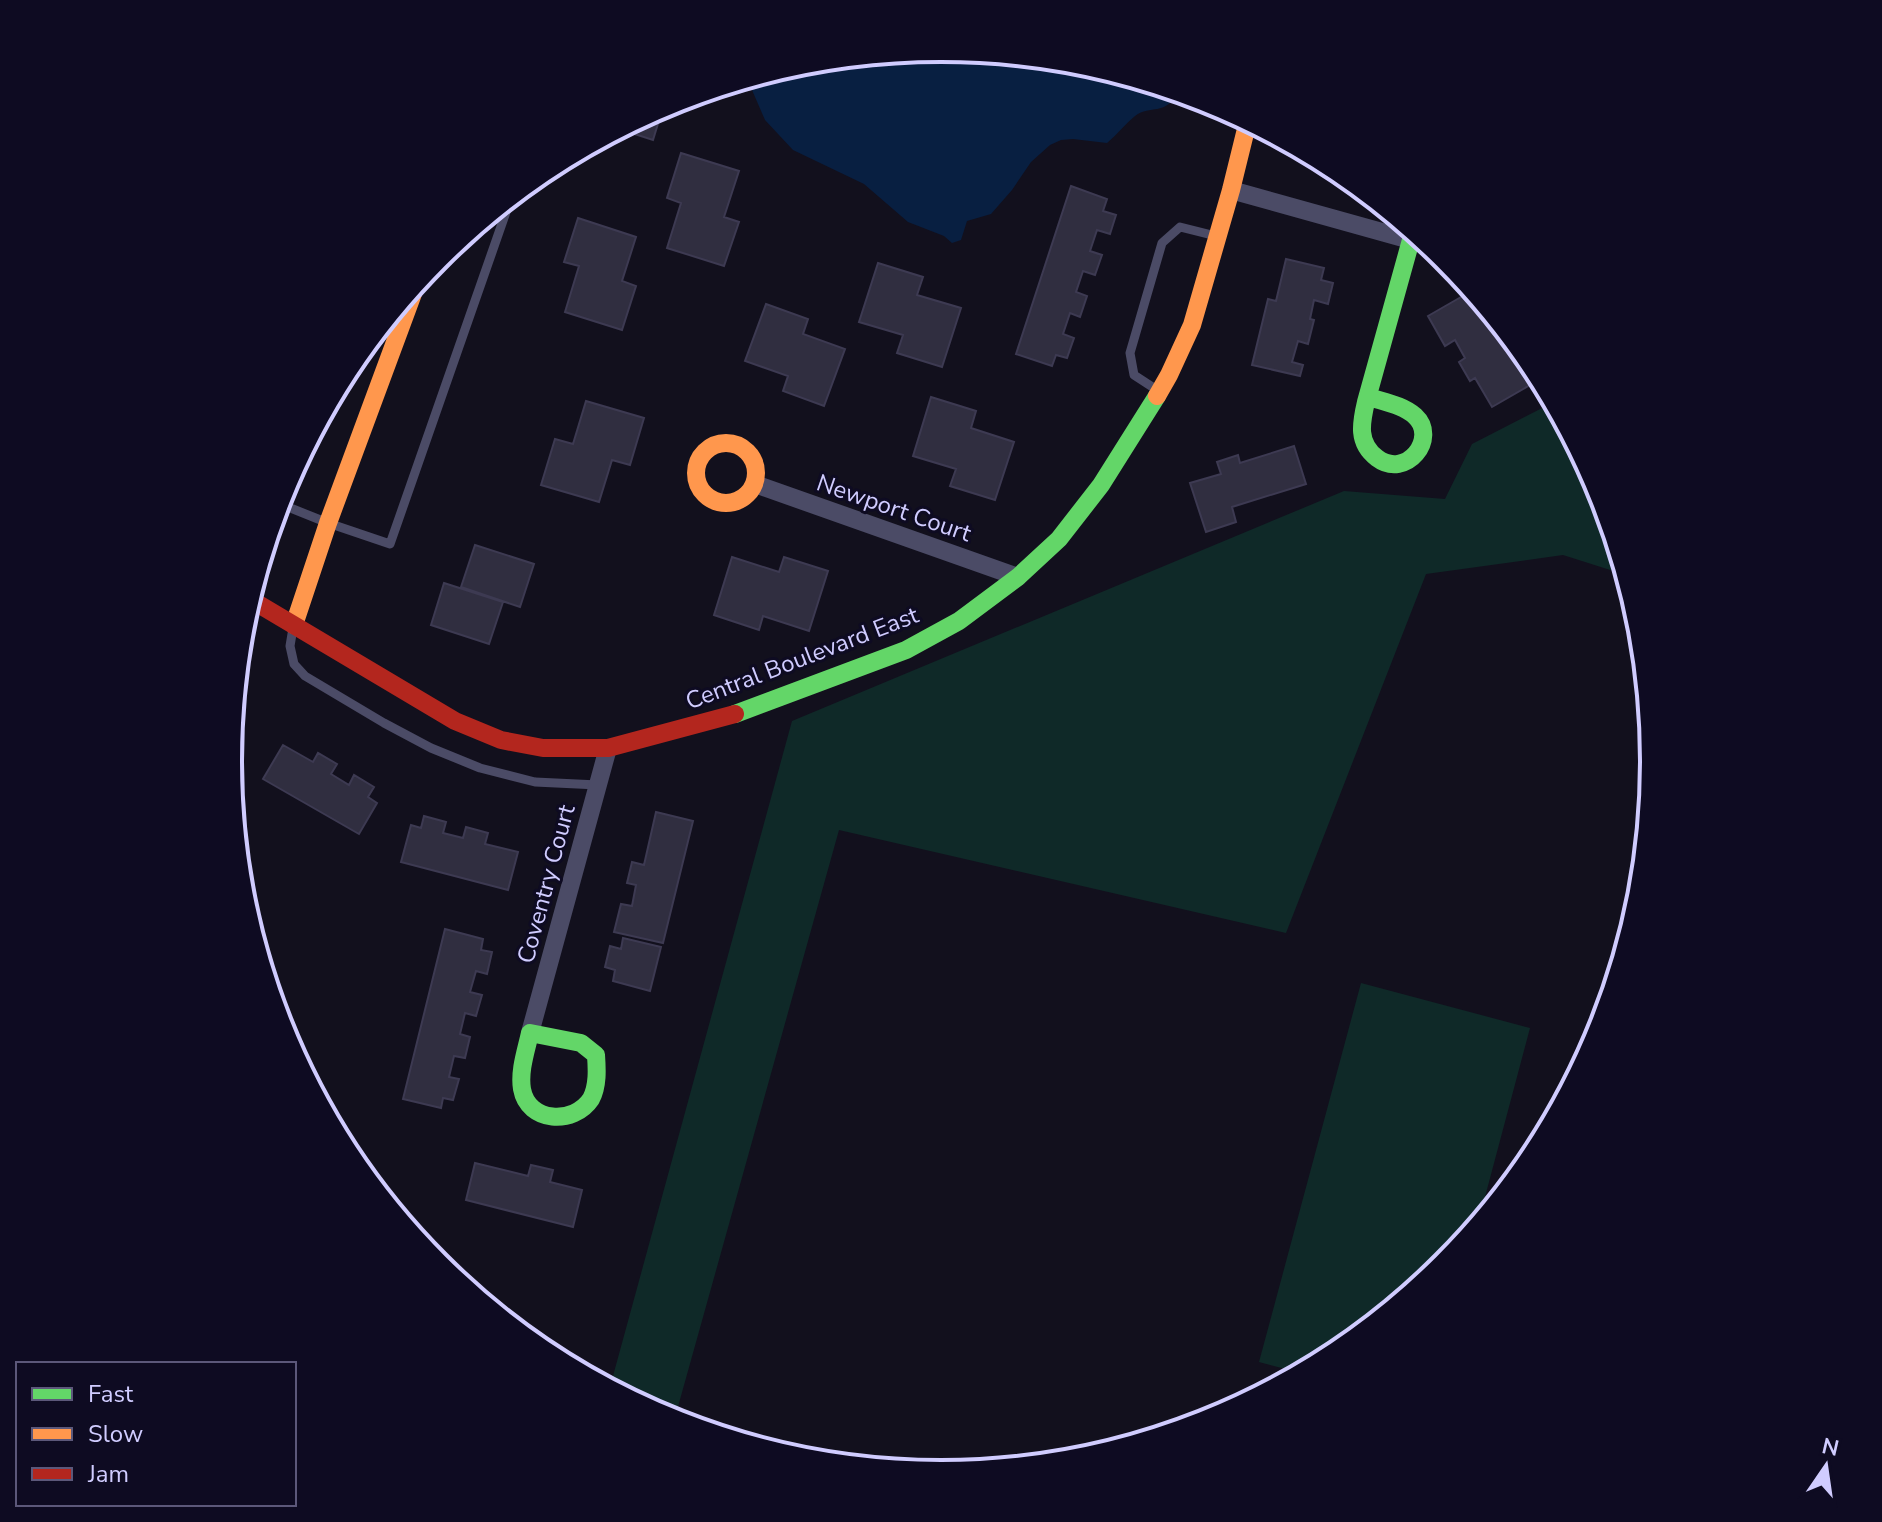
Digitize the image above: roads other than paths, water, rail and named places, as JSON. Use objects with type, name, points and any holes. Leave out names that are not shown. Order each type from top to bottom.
[{"type":"street","name":"Central Boulevard East","points":[[260,605],[455,721],[501,740],[543,748],[608,748],[643,740],[744,712],[906,650],[959,621],[1018,577],[1059,539],[1101,485],[1160,392],[1192,325],[1245,132]]},
{"type":"street","points":[[1231,190],[1406,239]]},
{"type":"street","points":[[1369,397],[1410,243]]},
{"type":"street","points":[[294,625],[328,523],[407,310]]},
{"type":"street","name":"Newport Court","points":[[755,484],[1018,577]]},
{"type":"street","name":"Coventry Court","points":[[530,1033],[581,1043],[596,1055],[598,1076],[590,1099],[575,1115],[551,1118],[536,1112],[522,1093],[530,1033],[608,748]]},
{"type":"lane","points":[[290,508],[390,544],[505,214]]},
{"type":"lane","points":[[1160,392],[1134,375],[1130,353],[1162,243],[1180,227],[1217,237]]},
{"type":"lane","points":[[294,625],[290,646],[294,664],[305,676],[431,748],[480,768],[535,782],[598,785]]},
{"type":"water","points":[[895,63],[987,63],[1077,75],[1172,101],[1135,116],[1107,143],[1073,139],[1050,145],[1031,162],[991,214],[967,221],[961,240],[952,243],[944,236],[908,222],[864,184],[793,150],[765,120],[752,90],[805,75],[850,68]]}]
